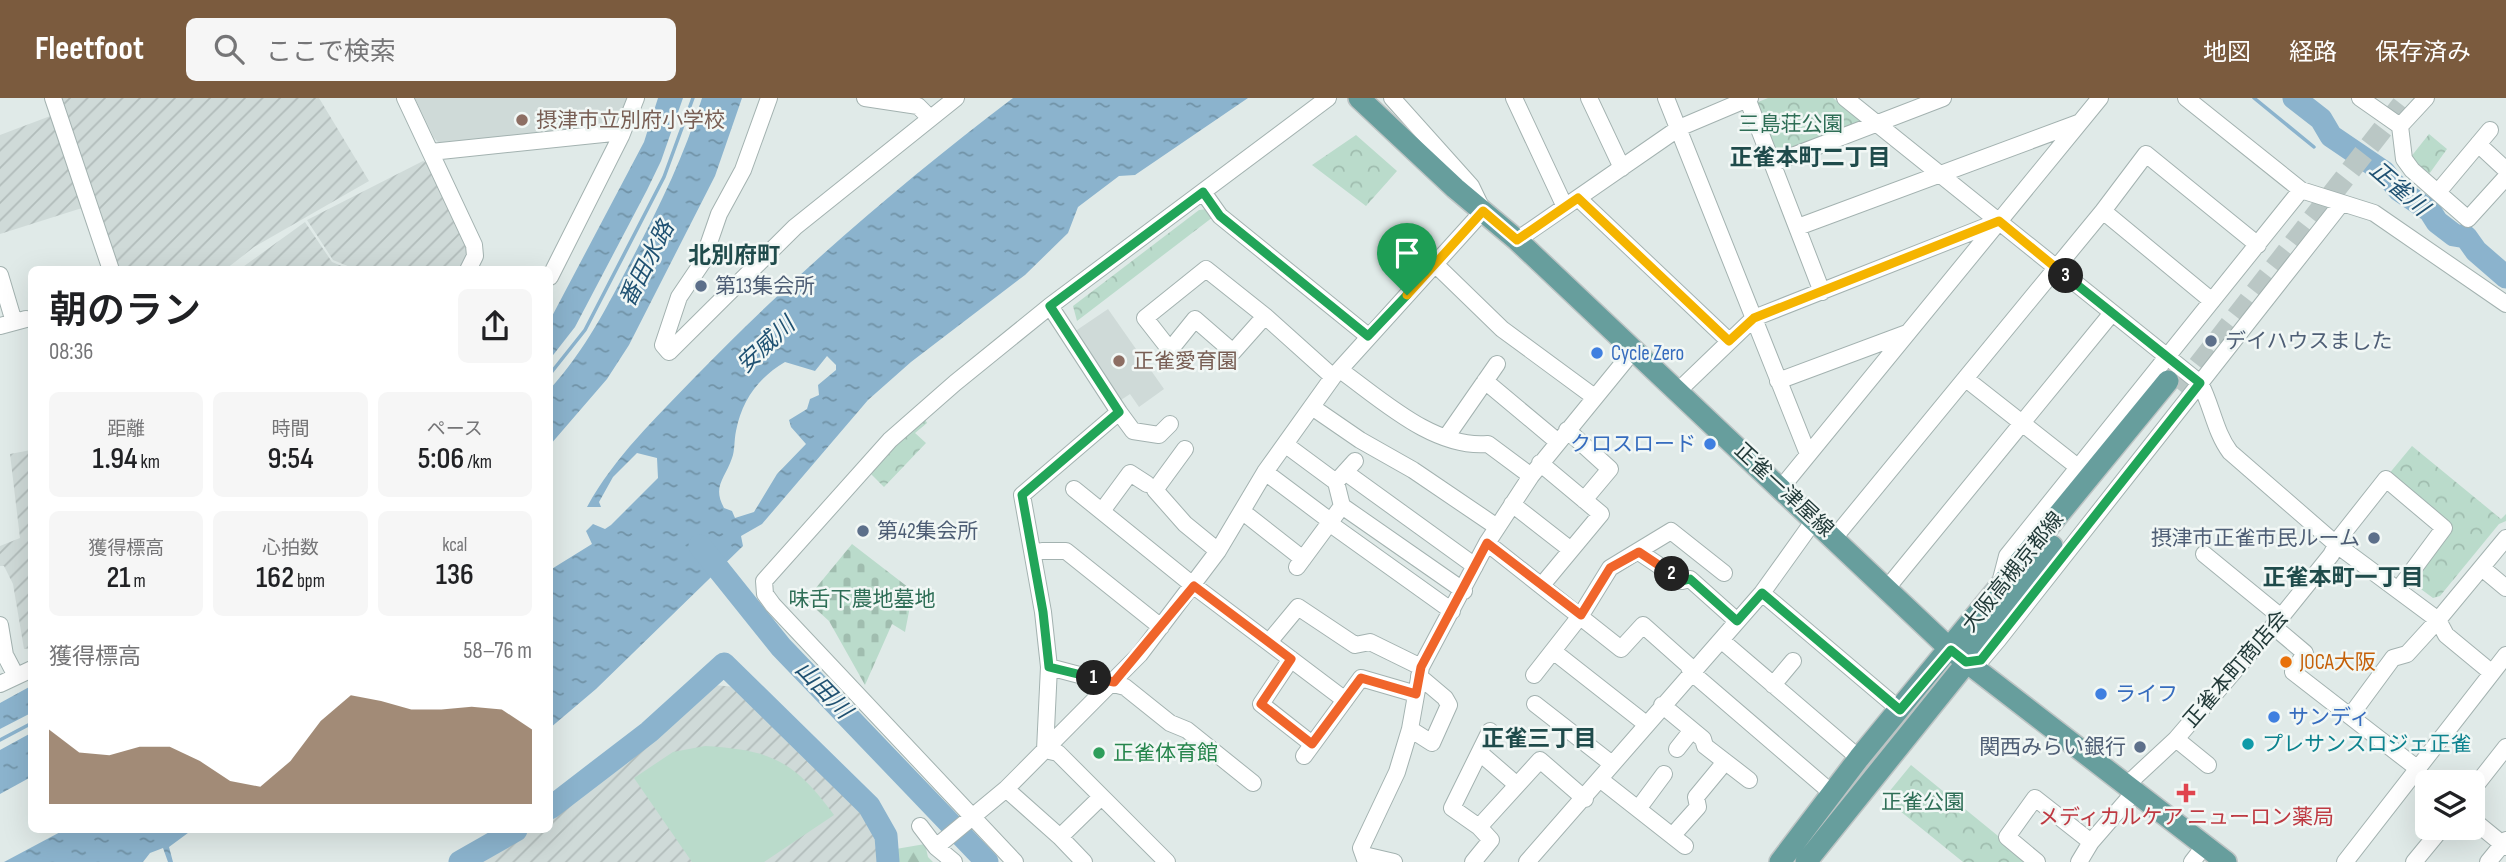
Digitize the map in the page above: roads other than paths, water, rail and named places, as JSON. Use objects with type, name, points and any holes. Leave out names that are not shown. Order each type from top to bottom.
[{"type":"main road","name":"正雀一津屋線","points":[[1359,98],[1517,240],[1959,656],[2132,788],[2198,854],[2226,862]]},
{"type":"main road","name":"大阪高槻京都線","points":[[1780,862],[1859,758],[1900,710],[1959,656],[1980,639],[2173,385],[1998,591],[1959,656],[1806,862]]},
{"type":"street","points":[[53,98],[110,266]]},
{"type":"street","points":[[405,98],[474,245],[475,256],[470,266]]},
{"type":"street","points":[[553,271],[621,136],[636,98]]},
{"type":"street","points":[[769,98],[743,170],[719,214],[702,263],[679,297],[663,345],[669,352],[796,227],[956,98]]},
{"type":"street","points":[[865,98],[917,102],[930,118]]},
{"type":"street","points":[[1016,862],[774,605],[765,594],[764,581],[890,440],[1050,306],[1328,98]]},
{"type":"street","points":[[936,847],[970,816],[1006,789],[1114,682],[1194,586],[1243,512],[1265,472],[1336,373],[1483,211],[1471,186],[1392,98]]},
{"type":"street","points":[[1514,98],[1572,202],[1729,341]]},
{"type":"street","points":[[1589,98],[1622,168]]},
{"type":"street","points":[[1665,98],[1808,454]]},
{"type":"street","points":[[1517,240],[1679,128],[1748,98],[1822,292]]},
{"type":"street","points":[[1845,98],[2200,383],[2213,410],[2221,441],[2230,452],[2337,545],[2438,620],[2446,635],[2501,664],[2427,770]]},
{"type":"street","points":[[1774,163],[1943,98]]},
{"type":"street","points":[[1781,488],[2100,98]]},
{"type":"street","points":[[2186,98],[2301,190],[2341,204],[2363,207],[2390,222],[2506,304]]},
{"type":"street","points":[[2400,126],[2426,98]]},
{"type":"street","points":[[2368,101],[2400,126],[2404,159],[2468,219],[2506,177]]},
{"type":"street","points":[[1798,227],[2080,122]]},
{"type":"street","points":[[2438,192],[2490,131]]},
{"type":"street","points":[[431,152],[576,136],[613,133],[621,136]]},
{"type":"street","points":[[2479,144],[2506,170]]},
{"type":"street","points":[[1835,537],[2146,154],[2258,244]]},
{"type":"street","points":[[1998,591],[2007,556],[2301,190]]},
{"type":"street","points":[[1203,192],[1220,216],[1368,336]]},
{"type":"street","points":[[1959,656],[1981,660],[1998,640],[2341,204]]},
{"type":"street","points":[[2102,211],[2212,302]]},
{"type":"street","points":[[1677,391],[1754,318],[1999,221]]},
{"type":"street","points":[[1435,264],[1502,329],[1593,396]]},
{"type":"street","points":[[1265,316],[1233,352],[1195,319],[1170,349],[1145,318],[1206,269],[1265,316],[1336,373],[1405,416],[1469,446],[1488,444],[1584,500],[1601,514],[1542,585]]},
{"type":"street","points":[[0,275],[13,322]]},
{"type":"street","points":[[1050,306],[1133,431],[1159,435],[1170,424]]},
{"type":"street","points":[[1888,587],[2112,313]]},
{"type":"street","points":[[1778,381],[1909,332]]},
{"type":"street","points":[[1394,862],[1365,858],[1361,848],[1398,772],[1410,729],[1420,671],[1487,543],[1512,504],[1593,396],[1633,351]]},
{"type":"street","points":[[1447,436],[1497,364]]},
{"type":"street","points":[[1966,379],[2079,468]]},
{"type":"street","points":[[1485,381],[1610,469],[1584,500]]},
{"type":"street","points":[[1312,407],[1360,440],[1413,470],[1497,527]]},
{"type":"street","points":[[1045,750],[1049,667],[1043,612],[1022,495],[1119,412]]},
{"type":"street","points":[[1286,445],[1345,472],[1475,566]]},
{"type":"street","points":[[1185,449],[1155,490],[1185,524],[1218,551]]},
{"type":"street","points":[[1265,472],[1325,517],[1329,523],[1452,611]]},
{"type":"street","points":[[1243,512],[1300,563],[1342,506],[1345,472]]},
{"type":"street","points":[[1102,511],[1130,473],[1147,484]]},
{"type":"street","name":"正雀本町商店会","points":[[2079,862],[2091,842],[2130,797],[2133,779],[2176,740],[2277,622],[2386,479],[2444,528],[2398,590]]},
{"type":"street","points":[[1074,489],[1194,586],[1345,699]]},
{"type":"street","points":[[1512,504],[1571,550]]},
{"type":"street","points":[[1342,506],[1464,591]]},
{"type":"street","points":[[1384,537],[1402,514]]},
{"type":"street","points":[[1527,862],[1585,799],[1662,705],[1762,593],[1815,519]]},
{"type":"street","points":[[1534,675],[1581,615],[1610,568],[1671,531],[1724,573]]},
{"type":"street","points":[[2351,715],[2393,658],[2407,654],[2506,538]]},
{"type":"street","points":[[1487,543],[1621,649],[1643,625],[1688,665],[1691,673],[1833,794]]},
{"type":"street","points":[[1042,551],[1066,551],[1161,627]]},
{"type":"street","points":[[1639,552],[1682,581],[1690,579],[1737,621]]},
{"type":"street","points":[[2204,554],[2277,622],[2305,653],[2293,672],[2351,715],[2415,771]]},
{"type":"street","points":[[2482,568],[2506,588]]},
{"type":"street","points":[[1762,593],[1900,710]]},
{"type":"street","points":[[1269,642],[1298,607],[1354,645],[1370,642],[1420,671],[1445,698],[1448,705],[1432,743],[1410,729]]},
{"type":"street","points":[[0,625],[2,656],[16,676]]},
{"type":"street","points":[[1721,640],[1859,758]]},
{"type":"street","points":[[1553,651],[1646,724]]},
{"type":"street","points":[[1291,659],[1261,704],[1308,750],[1361,678],[1416,694]]},
{"type":"street","points":[[1773,685],[1793,661]]},
{"type":"street","points":[[1049,667],[1125,687],[1170,723],[1188,730],[1253,783]]},
{"type":"street","points":[[0,684],[28,671]]},
{"type":"street","points":[[1535,704],[1612,764]]},
{"type":"street","points":[[1662,705],[1749,780]]},
{"type":"street","points":[[1678,749],[1692,730]]},
{"type":"street","points":[[1474,862],[1491,840],[1479,827],[1452,807],[1490,731]]},
{"type":"street","points":[[2176,740],[2208,765]]},
{"type":"street","points":[[2485,774],[2506,747]]},
{"type":"street","points":[[1045,750],[1058,753],[1167,862]]},
{"type":"street","points":[[1480,753],[1517,785]]},
{"type":"street","points":[[1479,827],[1540,760],[1585,799]]},
{"type":"street","points":[[1601,780],[1679,840],[1698,807],[1696,797],[1725,762]]},
{"type":"street","points":[[1638,808],[1664,774]]},
{"type":"street","points":[[2346,862],[2415,785]]},
{"type":"street","points":[[1006,789],[1084,862]]},
{"type":"street","points":[[1060,837],[1101,797]]},
{"type":"street","points":[[2037,862],[2007,837],[2035,797],[2091,842]]},
{"type":"street","points":[[920,826],[936,847],[954,862]]},
{"type":"street","points":[[2485,829],[2505,844],[2488,862]]},
{"type":"street","points":[[2414,862],[2432,840]]},
{"type":"water","points":[[658,98],[683,98],[661,161],[647,190],[575,327],[553,355],[553,314],[644,142]]},
{"type":"water","name":"番田水路","points":[[702,98],[742,98],[715,176],[629,345],[607,379],[553,442],[553,386],[605,311],[671,180]]},
{"type":"water","name":"安威川","points":[[1013,98],[1248,98],[1135,175],[1119,176],[1078,207],[1068,233],[1025,275],[911,362],[868,400],[762,524],[741,536],[743,546],[596,689],[553,725],[553,568],[592,544],[586,531],[593,524],[605,529],[611,525],[658,478],[657,458],[637,453],[613,477],[599,502],[601,507],[587,507],[598,488],[651,422],[733,338],[889,197]],"holes":[[[827,356],[836,365],[836,370],[818,385],[819,395],[810,399],[807,409],[789,420],[791,427],[806,444],[777,474],[754,512],[735,518],[732,511],[724,508],[719,488],[733,455],[742,409],[753,391],[767,375],[785,362],[815,371]]]},
{"type":"water","points":[[28,688],[28,715],[0,729],[0,703]]},
{"type":"water","points":[[28,735],[28,779],[0,794],[0,750]]},
{"type":"water","points":[[58,833],[188,833],[169,847],[173,862],[168,862],[163,848],[150,853],[143,862],[4,862]]},
{"type":"waterway","name":"番田水路","points":[[553,370],[585,330],[664,177],[693,98]]},
{"type":"waterway","points":[[2254,98],[2314,147]]},
{"type":"waterway","name":"正雀川","points":[[2294,98],[2321,119],[2331,136],[2384,172],[2399,190],[2430,211],[2437,222],[2454,235],[2466,237],[2476,251],[2506,277]]},
{"type":"waterway","name":"山田川","points":[[700,546],[781,647],[987,862]]},
{"type":"waterway","points":[[553,806],[649,732],[724,664],[869,806],[886,836],[888,862]]},
{"type":"waterway","points":[[0,740],[28,725]]},
{"type":"waterway","points":[[460,862],[511,833]]},
{"type":"tunnel","points":[[2179,390],[2407,98]]},
{"type":"place","name":"摂津市立別府小学校","points":[[522,120]]},
{"type":"place","name":"第13集会所","points":[[701,286]]},
{"type":"place","name":"デイハウスました","points":[[2211,341]]},
{"type":"place","name":"Cycle Zero","points":[[1597,353]]},
{"type":"place","name":"正雀愛育園","points":[[1119,361]]},
{"type":"place","name":"クロスロード","points":[[1710,444]]},
{"type":"place","name":"第42集会所","points":[[863,531]]},
{"type":"place","name":"摂津市正雀市民ルーム","points":[[2374,538]]},
{"type":"place","name":"JOCA大阪","points":[[2286,662]]},
{"type":"place","name":"ライフ","points":[[2101,694]]},
{"type":"place","name":"サンディ","points":[[2274,717]]},
{"type":"place","name":"プレサンスロジェ正雀","points":[[2248,744]]},
{"type":"place","name":"関西みらい銀行","points":[[2140,747]]},
{"type":"place","name":"正雀体育館","points":[[1099,753]]},
{"type":"place","name":"メディカルケア ニューロン薬局","points":[[2186,793]]},
{"type":"district","name":"正雀本町二丁目","points":[[1810,158]]},
{"type":"district","name":"北別府町","points":[[734,256]]},
{"type":"district","name":"正雀本町一丁目","points":[[2343,578]]},
{"type":"district","name":"正雀三丁目","points":[[1539,739]]},
{"type":"park label","name":"三島荘公園","points":[[1791,124]]},
{"type":"park label","name":"味舌下農地墓地","points":[[862,599]]},
{"type":"park label","name":"正雀公園","points":[[1923,802]]}]
